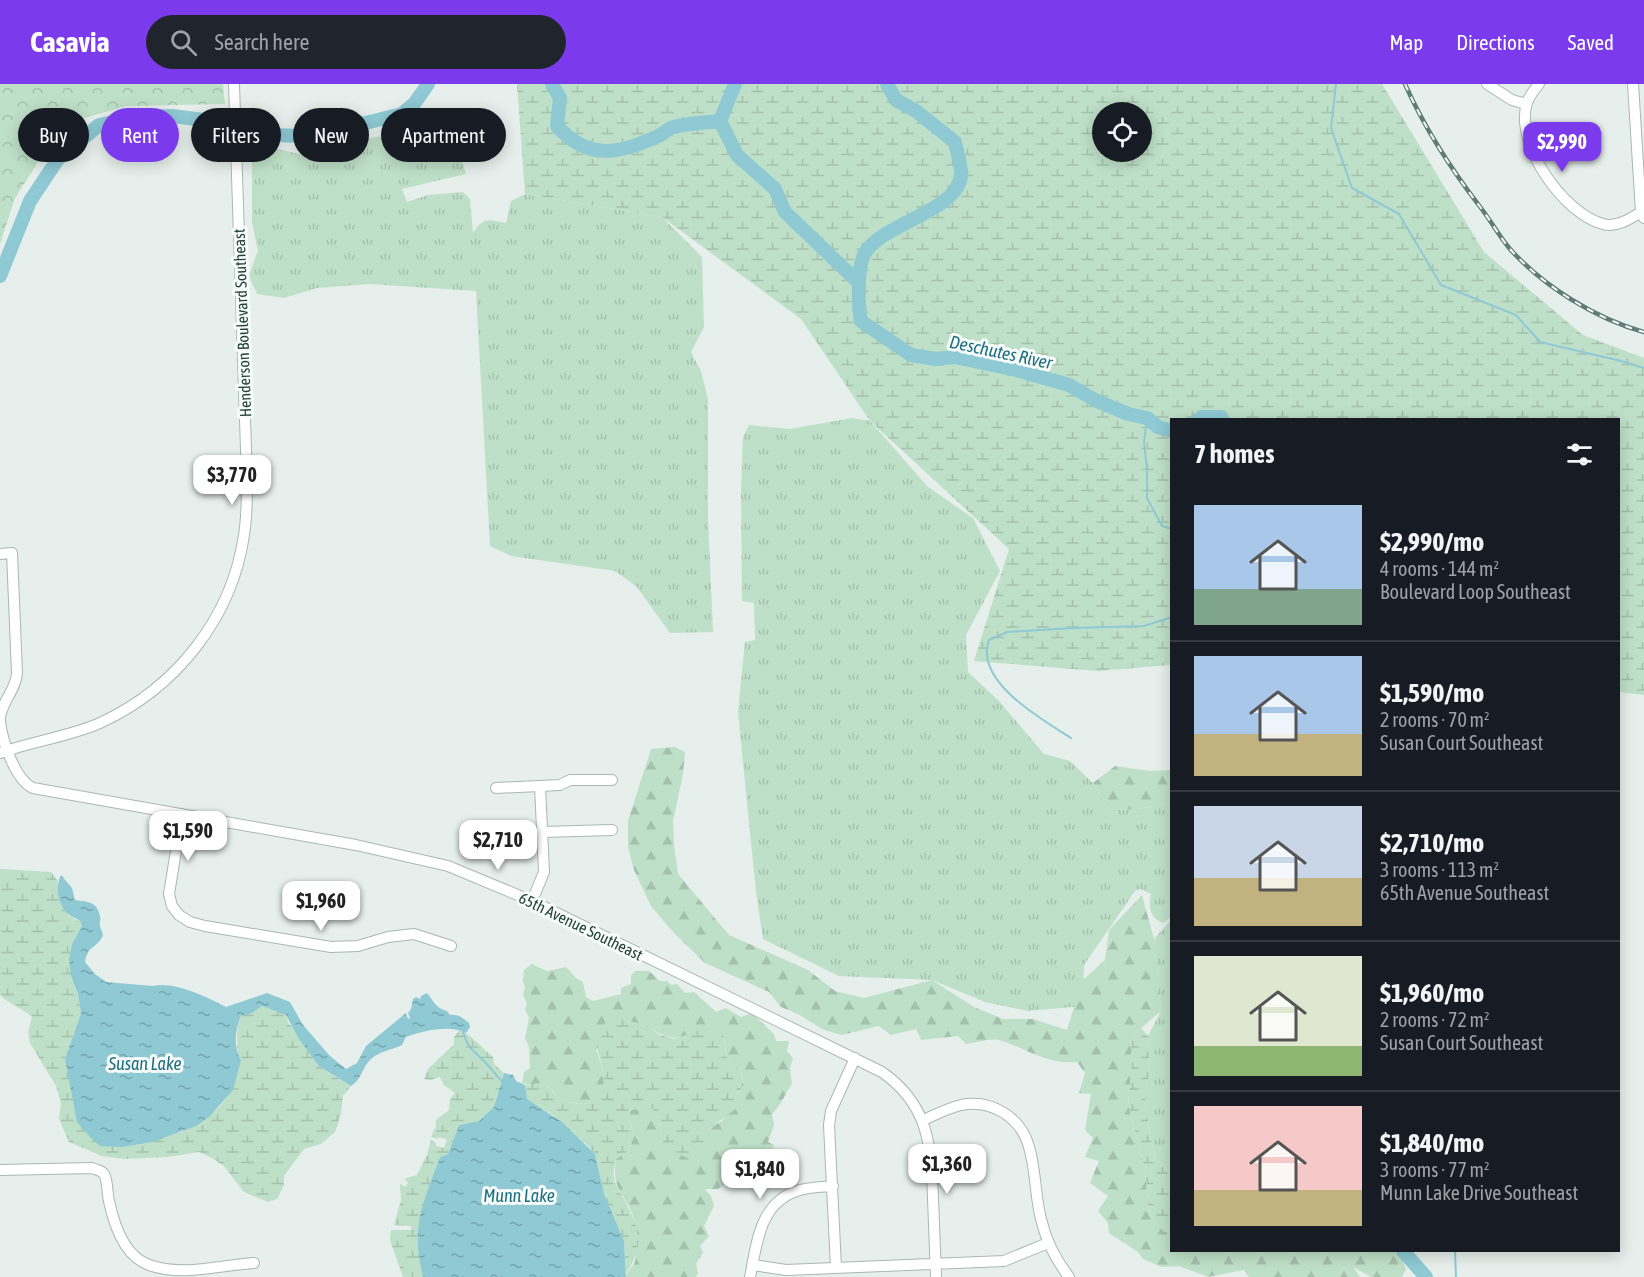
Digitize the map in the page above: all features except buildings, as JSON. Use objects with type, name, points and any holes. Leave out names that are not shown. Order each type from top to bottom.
[{"type":"street","name":"Henderson Boulevard Southeast","points":[[4,752],[82,730],[119,713],[146,697],[195,649],[230,589],[244,537],[247,480],[234,84]]},
{"type":"street","points":[[1487,84],[1512,100],[1526,104]]},
{"type":"street","points":[[1539,84],[1526,104],[1527,132],[1533,154],[1549,180],[1566,200],[1585,216],[1604,225],[1626,222],[1642,215],[1633,84]]},
{"type":"street","points":[[0,554],[12,553],[17,673],[15,685],[4,703],[0,719]]},
{"type":"street","name":"65th Avenue Southeast","points":[[0,719],[4,752],[25,784],[33,788],[356,845],[426,860],[459,870],[532,902],[855,1058],[891,1078],[908,1096],[922,1120],[928,1139],[936,1277]]},
{"type":"street","points":[[496,788],[560,785],[570,780],[612,780]]},
{"type":"street","points":[[532,902],[544,872],[540,786]]},
{"type":"street","points":[[182,814],[169,894],[175,910],[190,922],[331,947],[358,945],[388,937],[414,934],[451,946]]},
{"type":"street","points":[[543,832],[612,830]]},
{"type":"street","points":[[837,1267],[829,1125],[831,1111],[855,1058]]},
{"type":"street","points":[[922,1120],[951,1108],[969,1104],[994,1107],[1010,1117],[1021,1130],[1029,1147],[1040,1218],[1048,1243],[1069,1277]]},
{"type":"street","points":[[0,1170],[92,1168],[101,1172],[105,1175],[109,1203],[125,1248],[148,1265],[178,1270],[202,1270],[225,1265],[254,1263]]},
{"type":"street","points":[[750,1277],[763,1220],[773,1207],[784,1197],[801,1190],[833,1186]]},
{"type":"street","points":[[753,1265],[786,1270],[1004,1261],[1048,1243]]},
{"type":"green space","points":[[0,84],[223,84],[225,104],[101,108],[101,113],[89,117],[89,108],[18,108],[18,162],[38,162],[15,198],[0,244]]},
{"type":"green space","points":[[517,84],[1382,84],[1484,252],[1583,335],[1644,358],[1644,695],[1620,692],[1620,418],[1170,418],[1170,665],[1098,671],[974,661],[1009,549],[870,421],[801,319],[662,217],[525,194]]},
{"type":"green space","points":[[381,137],[381,162],[463,162],[466,174],[402,189],[407,202],[428,195],[463,192],[470,199],[473,233],[480,224],[487,220],[506,223],[511,201],[525,194],[662,217],[702,257],[704,327],[691,352],[701,371],[708,400],[708,519],[713,632],[670,633],[637,587],[615,571],[511,556],[490,546],[476,291],[370,284],[317,288],[284,298],[257,294],[249,276],[258,250],[252,223],[252,162],[281,162],[281,150],[293,153],[293,162],[369,162],[369,139]]},
{"type":"green space","points":[[852,418],[870,421],[928,487],[973,518],[1000,571],[966,635],[968,672],[998,700],[1044,754],[1070,761],[1093,783],[1108,809],[1132,809],[1170,804],[1170,918],[1163,923],[1155,918],[1151,912],[1151,894],[1140,889],[1135,891],[1084,965],[1083,1006],[1028,1011],[985,1002],[932,980],[839,976],[763,939],[756,892],[738,712],[745,642],[755,640],[754,603],[742,601],[743,437],[749,425],[790,429]]},
{"type":"green space","points":[[675,747],[685,752],[673,821],[678,874],[729,935],[808,970],[835,991],[864,998],[932,980],[974,1007],[1003,1019],[1033,1019],[1067,1030],[1082,981],[1105,960],[1109,930],[1142,895],[1154,939],[1161,1011],[1132,1036],[1128,1104],[1145,1169],[1149,1214],[1164,1232],[1170,1231],[1170,1252],[1398,1252],[1406,1269],[1402,1277],[1371,1277],[1353,1267],[1360,1277],[1249,1277],[1244,1270],[1208,1277],[1179,1266],[1162,1267],[1143,1259],[1138,1252],[1109,1233],[1108,1223],[1098,1211],[1108,1196],[1090,1183],[1099,1161],[1085,1157],[1093,1138],[1085,1130],[1091,1094],[1079,1093],[1085,1073],[1077,1062],[1056,1061],[999,1040],[966,1044],[958,1036],[921,1040],[916,1029],[891,1035],[879,1026],[842,1035],[824,1030],[798,1014],[781,1007],[769,992],[705,963],[674,933],[651,906],[634,870],[628,847],[628,821],[651,749]]},
{"type":"green space","points":[[1115,766],[1150,771],[1170,770],[1170,804],[1132,809],[1108,809],[1093,783]]},
{"type":"green space","points":[[0,869],[51,872],[58,881],[58,891],[69,916],[82,923],[82,928],[72,944],[71,976],[78,994],[81,1015],[65,1059],[179,1133],[209,1116],[230,1092],[237,1071],[237,1030],[241,1016],[252,1013],[262,1006],[286,1015],[288,1022],[328,1072],[351,1086],[343,1096],[341,1114],[335,1132],[321,1144],[304,1149],[284,1176],[284,1185],[277,1199],[268,1202],[244,1192],[224,1166],[199,1152],[168,1157],[124,1159],[102,1156],[69,1142],[59,1119],[61,1104],[56,1086],[30,1043],[28,1032],[32,1017],[0,995]]},
{"type":"green space","points":[[1170,921],[1170,1175],[1156,1159],[1145,1099],[1150,1068],[1148,1036],[1161,1011],[1154,939]]},
{"type":"green space","points":[[532,964],[547,971],[566,967],[583,982],[586,997],[593,1001],[621,994],[621,988],[631,984],[631,976],[635,971],[649,971],[660,981],[667,981],[671,985],[677,984],[685,993],[694,992],[716,1012],[726,1008],[741,1017],[752,1013],[774,1034],[776,1041],[789,1041],[787,1051],[793,1058],[790,1068],[792,1084],[772,1114],[774,1125],[768,1142],[774,1145],[772,1149],[761,1149],[760,1155],[750,1169],[730,1161],[722,1177],[726,1184],[718,1189],[705,1189],[711,1196],[714,1206],[704,1226],[709,1236],[700,1246],[703,1253],[696,1263],[698,1273],[696,1277],[626,1277],[636,1258],[635,1227],[631,1210],[617,1186],[616,1159],[629,1150],[634,1136],[627,1111],[651,1104],[659,1121],[664,1146],[706,1131],[723,1120],[734,1098],[744,1085],[741,1071],[727,1058],[724,1039],[709,1028],[676,1038],[662,1035],[645,1024],[596,1050],[602,1066],[604,1084],[588,1103],[566,1101],[542,1084],[522,1083],[524,1072],[530,1068],[529,1047],[525,1038],[529,1018],[525,1009],[527,1003],[523,995],[524,970]]},
{"type":"green space","points":[[622,1020],[645,1024],[660,1035],[674,1039],[709,1027],[722,1029],[727,1058],[741,1071],[744,1085],[734,1098],[737,1108],[706,1131],[710,1143],[702,1154],[687,1158],[664,1146],[659,1121],[651,1106],[627,1111],[634,1136],[629,1150],[616,1159],[614,1173],[617,1186],[633,1218],[638,1236],[636,1254],[626,1273],[624,1241],[604,1195],[595,1154],[553,1115],[526,1099],[525,1085],[543,1084],[568,1102],[588,1103],[604,1083],[594,1037],[606,1022]]},
{"type":"green space","points":[[1141,1028],[1148,1036],[1150,1068],[1145,1099],[1156,1159],[1170,1175],[1170,1231],[1164,1232],[1149,1214],[1145,1169],[1128,1104],[1132,1036]]},
{"type":"green space","points":[[460,1030],[493,1057],[494,1064],[504,1073],[494,1107],[479,1121],[459,1125],[448,1154],[440,1157],[424,1202],[418,1229],[419,1259],[423,1277],[403,1277],[390,1240],[391,1230],[411,1230],[411,1226],[394,1225],[401,1200],[400,1184],[406,1187],[408,1182],[404,1179],[417,1175],[427,1155],[431,1140],[436,1143],[436,1146],[444,1148],[447,1140],[431,1137],[436,1120],[449,1110],[450,1099],[455,1093],[444,1085],[440,1077],[431,1080],[424,1079],[428,1069],[454,1044],[454,1037]]},
{"type":"water","name":"Susan Lake","points":[[61,875],[72,888],[75,900],[91,903],[99,912],[103,936],[89,951],[85,962],[106,982],[171,986],[200,995],[226,1007],[267,993],[290,1002],[303,1025],[330,1056],[346,1069],[357,1063],[366,1046],[406,1013],[408,1019],[410,1018],[408,1013],[413,999],[416,997],[420,999],[427,993],[437,1006],[450,1015],[462,1018],[469,1023],[470,1027],[466,1033],[444,1029],[406,1037],[402,1045],[382,1052],[371,1059],[358,1080],[351,1086],[319,1066],[299,1039],[286,1015],[262,1006],[252,1013],[241,1016],[236,1038],[238,1055],[241,1060],[233,1090],[210,1116],[196,1126],[152,1142],[122,1147],[100,1146],[77,1122],[65,1059],[81,1014],[69,959],[72,944],[82,926],[80,921],[61,905],[58,889]]},
{"type":"water","name":"Munn Lake","points":[[504,1073],[513,1075],[516,1081],[525,1085],[527,1099],[562,1122],[595,1154],[604,1194],[624,1241],[626,1277],[423,1277],[419,1259],[418,1229],[420,1215],[440,1157],[448,1154],[459,1125],[479,1121],[494,1107]]},
{"type":"waterway","name":"Deschutes River","points":[[0,276],[30,201],[58,159],[99,125],[137,117],[172,116],[212,121],[275,135],[301,136],[329,132],[402,114],[414,104],[428,84]]},
{"type":"waterway","name":"Deschutes River","points":[[552,84],[560,98],[557,126],[581,145],[605,151],[631,147],[674,127],[720,121],[735,84]]},
{"type":"waterway","name":"Deschutes River","points":[[887,84],[896,100],[916,111],[955,142],[961,174],[957,187],[948,198],[887,233],[865,253],[859,276],[861,321],[911,355],[936,359],[955,357],[1016,370],[1069,385],[1095,400],[1128,414],[1147,418],[1158,427],[1170,430]]},
{"type":"waterway","points":[[1336,84],[1331,128],[1352,188],[1399,214],[1441,285],[1516,315],[1540,342],[1644,368]]},
{"type":"waterway","name":"Deschutes River","points":[[720,121],[737,155],[775,189],[785,212],[859,283]]},
{"type":"waterway","points":[[1147,418],[1144,442],[1147,498],[1162,526],[1170,528]]},
{"type":"waterway","name":"Deschutes River","points":[[1201,418],[1222,418]]},
{"type":"waterway","points":[[1071,738],[1028,710],[1001,684],[991,670],[987,655],[989,640],[1007,632],[1144,626],[1170,618]]},
{"type":"waterway","points":[[463,1032],[469,1046],[502,1081]]},
{"type":"waterway","name":"Deschutes River","points":[[1404,1252],[1426,1277]]},
{"type":"waterway","points":[[1455,1252],[1456,1277]]},
{"type":"railway","points":[[1405,84],[1439,148],[1502,239],[1523,263],[1571,300],[1607,319],[1644,332]]}]
